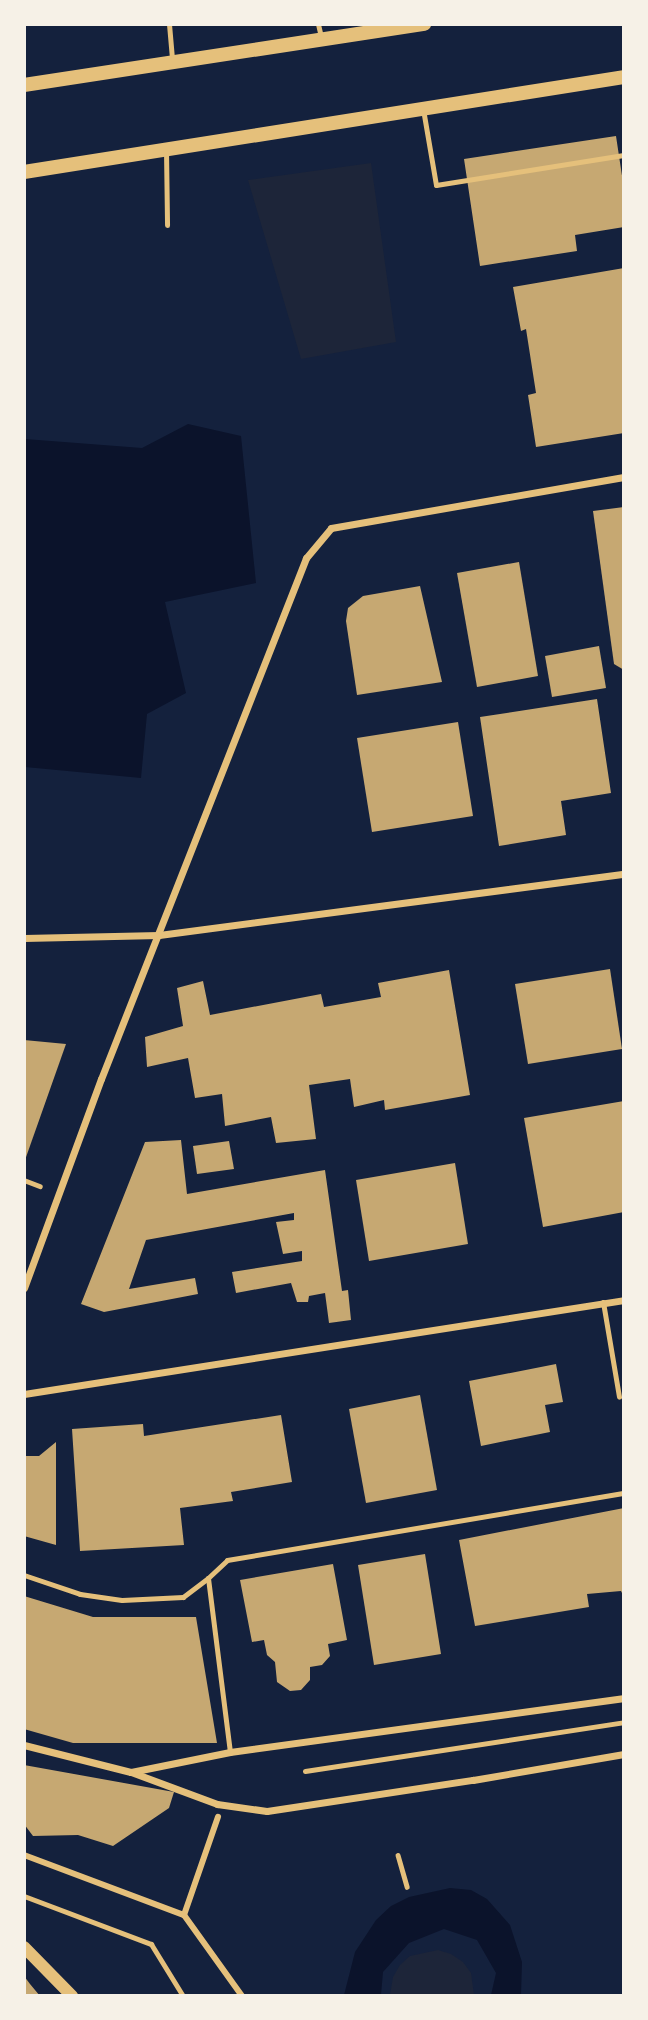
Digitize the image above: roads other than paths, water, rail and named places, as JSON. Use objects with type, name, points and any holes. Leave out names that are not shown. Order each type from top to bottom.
[{"type":"main road","points":[[24,85],[424,24]]},
{"type":"main road","points":[[24,172],[624,77]]},
{"type":"street","points":[[24,1288],[101,1079],[306,558],[331,528],[624,477]]},
{"type":"street","points":[[24,938],[159,935],[624,874]]},
{"type":"street","points":[[24,1394],[624,1300]]},
{"type":"street","points":[[131,1772],[230,1752],[624,1698]]},
{"type":"street","points":[[24,1745],[131,1772],[217,1804],[267,1811],[624,1754]]},
{"type":"street","points":[[184,1915],[218,1817]]},
{"type":"street","points":[[24,1854],[184,1915],[242,1996]]},
{"type":"street","points":[[24,1947],[72,1996]]},
{"type":"lane","points":[[170,24],[172,63]]},
{"type":"lane","points":[[318,24],[321,40]]},
{"type":"lane","points":[[423,109],[436,185],[624,155]]},
{"type":"lane","points":[[166,150],[167,225]]},
{"type":"lane","points":[[603,1302],[619,1397]]},
{"type":"lane","points":[[24,1575],[80,1594],[122,1600],[183,1597],[227,1560],[624,1493]]},
{"type":"lane","points":[[208,1578],[230,1752]]},
{"type":"lane","points":[[305,1771],[624,1722]]},
{"type":"lane","points":[[24,1896],[152,1944],[183,1996]]}]
